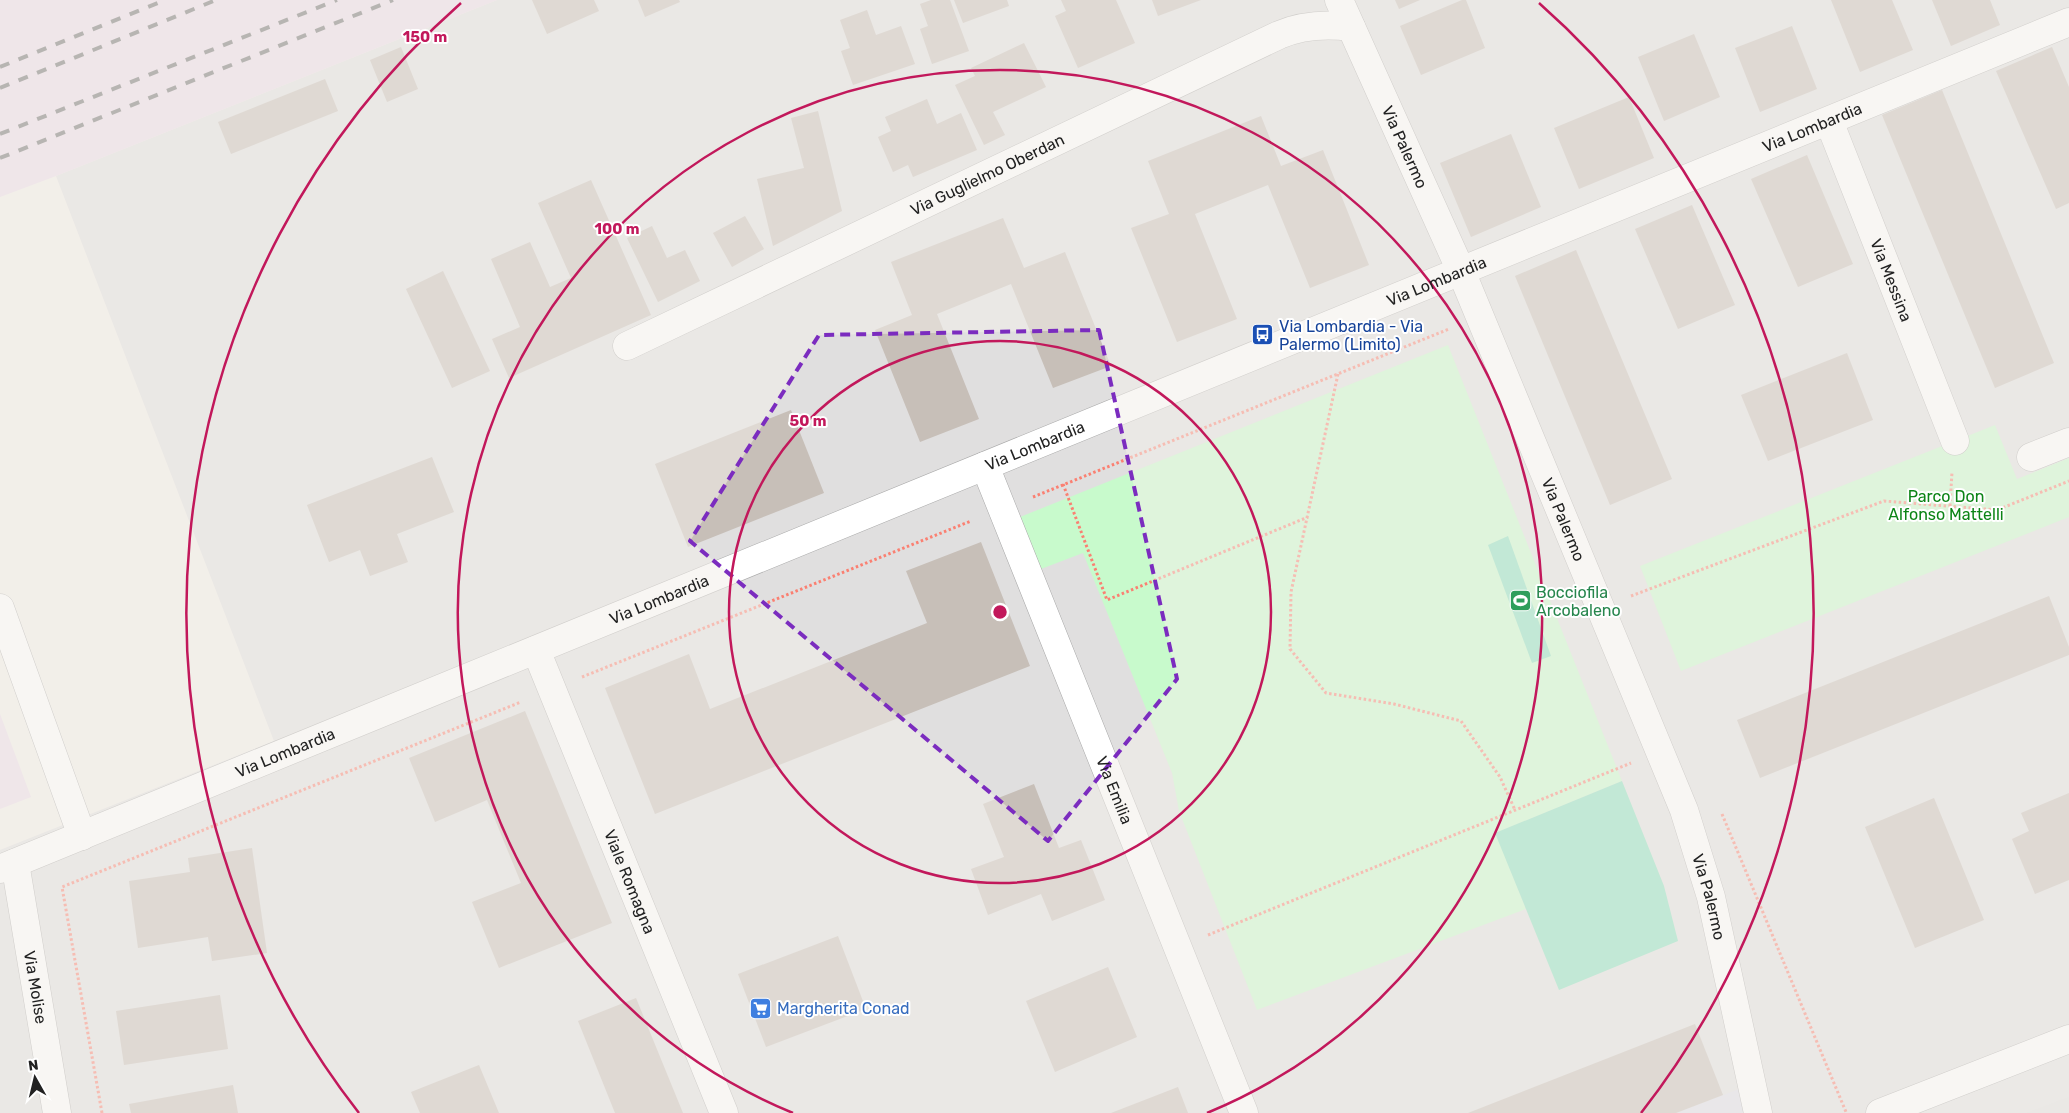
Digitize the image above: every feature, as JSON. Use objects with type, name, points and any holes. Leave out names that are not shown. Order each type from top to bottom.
[{"type":"street","name":"Via Palermo","points":[[1339,0],[1461,271],[1684,810],[1705,874],[1758,1113]]},
{"type":"street","name":"Via Lombardia","points":[[8,866],[2069,22]]},
{"type":"street","name":"Via Guglielmo Oberdan","points":[[627,346],[1279,35],[1306,27],[1351,27]]},
{"type":"street","name":"Via Messina","points":[[1829,121],[1955,441]]},
{"type":"street","points":[[2030,457],[2069,442]]},
{"type":"street","name":"Via Emilia","points":[[985,466],[1244,1113]]},
{"type":"street","points":[[0,608],[82,836]]},
{"type":"street","name":"Viale Romagna","points":[[536,650],[724,1113]]},
{"type":"street","name":"Via Molise","points":[[8,866],[57,1113]]},
{"type":"street","points":[[1880,1113],[2069,1039]]},
{"type":"path","points":[[102,1113],[62,887],[1452,328]]},
{"type":"path","points":[[1338,374],[1291,592],[1290,649],[1326,693],[1394,704],[1461,721],[1500,777],[1515,810]]},
{"type":"path","points":[[1600,608],[1884,501],[1997,510],[2069,481]]},
{"type":"path","points":[[1063,484],[1108,600],[1308,517]]},
{"type":"path","points":[[1631,596],[1635,605]]},
{"type":"path","points":[[1178,948],[1660,752]]},
{"type":"path","points":[[1719,807],[1846,1113]]},
{"type":"highlighted area","points":[[1099,330],[1177,679],[1048,841],[690,541],[819,335]]},
{"type":"shaded area","points":[[0,0],[497,0],[0,197]]},
{"type":"shaded area","points":[[497,0],[2069,0],[2069,1113],[0,1113],[0,850],[274,741],[56,176]]},
{"type":"shaded area","points":[[0,714],[31,797],[0,809]]},
{"type":"shaded area","points":[[2069,1039],[2069,1097],[2027,1113],[1880,1113]]},
{"type":"shaded area","points":[[1752,1084],[1758,1113],[1676,1113],[1723,1095]]},
{"type":"green space","points":[[1448,345],[1622,781],[1496,833],[1526,909],[1257,1010],[1179,811],[1172,773],[1083,553],[1041,569],[1020,517]]},
{"type":"green space","name":"Parco Don Alfonso Mattelli","points":[[1995,425],[2017,479],[2069,458],[2069,517],[1681,671],[1640,566]]},
{"type":"green space","name":"Bocciofila Arcobaleno","points":[[1508,536],[1551,656],[1532,663],[1488,545]]},
{"type":"green space","points":[[1622,781],[1664,886],[1678,941],[1559,990],[1495,833]]},
{"type":"building","points":[[532,0],[594,0],[599,11],[547,34]]},
{"type":"building","points":[[638,0],[679,0],[680,2],[645,17]]},
{"type":"building","points":[[931,0],[950,0],[969,51],[932,64],[920,29],[928,26],[920,4]]},
{"type":"building","points":[[954,0],[1007,0],[1009,6],[963,23]]},
{"type":"building","points":[[1061,0],[1116,0],[1135,43],[1078,68],[1055,16],[1066,11]]},
{"type":"building","points":[[1152,0],[1201,0],[1158,16]]},
{"type":"building","points":[[1395,0],[1420,0],[1399,9]]},
{"type":"building","points":[[1466,0],[1485,48],[1421,75],[1400,26]]},
{"type":"building","points":[[1831,0],[1892,0],[1913,50],[1860,72]]},
{"type":"building","points":[[1932,0],[1990,0],[2000,25],[1951,46]]},
{"type":"building","points":[[867,10],[876,35],[901,26],[915,64],[853,85],[841,51],[850,48],[840,20]]},
{"type":"building","points":[[1792,26],[1817,89],[1760,112],[1735,48]]},
{"type":"building","points":[[1694,34],[1720,97],[1664,121],[1638,57]]},
{"type":"building","points":[[1024,43],[1046,87],[993,112],[1005,135],[984,145],[955,85],[975,76],[971,68]]},
{"type":"building","points":[[401,47],[418,89],[387,102],[370,60]]},
{"type":"building","points":[[2052,47],[2069,87],[2069,203],[2056,209],[1996,71]]},
{"type":"building","points":[[325,79],[338,111],[231,154],[218,122]]},
{"type":"building","points":[[1942,90],[2054,363],[1995,388],[1882,115]]},
{"type":"building","points":[[1629,97],[1654,158],[1579,189],[1554,128]]},
{"type":"building","points":[[927,99],[937,124],[961,113],[977,150],[913,177],[908,165],[893,172],[878,137],[891,131],[885,117]]},
{"type":"building","points":[[818,111],[842,211],[773,246],[757,179],[804,168],[791,118]]},
{"type":"building","points":[[1261,116],[1281,166],[1323,150],[1369,265],[1310,288],[1268,185],[1195,214],[1237,319],[1177,342],[1131,228],[1169,214],[1148,161]]},
{"type":"building","points":[[1511,134],[1541,207],[1471,237],[1440,163]]},
{"type":"building","points":[[1807,155],[1853,264],[1798,287],[1751,179]]},
{"type":"building","points":[[591,180],[651,315],[509,378],[492,339],[520,327],[491,259],[530,242],[550,287],[571,278],[538,203]]},
{"type":"building","points":[[1692,205],[1735,305],[1678,329],[1635,229]]},
{"type":"building","points":[[745,216],[764,249],[732,267],[713,233]]},
{"type":"building","points":[[1003,218],[1024,268],[1065,252],[1111,366],[1053,388],[1011,284],[937,314],[979,419],[920,442],[875,330],[912,315],[891,262]]},
{"type":"building","points":[[652,226],[667,258],[685,250],[700,281],[658,302],[627,238]]},
{"type":"building","points":[[1576,250],[1672,479],[1610,505],[1515,276]]},
{"type":"building","points":[[443,271],[490,371],[452,388],[406,289]]},
{"type":"building","points":[[1847,353],[1873,420],[1768,461],[1741,395]]},
{"type":"building","points":[[791,410],[824,493],[688,547],[655,464]]},
{"type":"building","points":[[432,457],[454,512],[397,534],[408,562],[370,576],[360,550],[329,562],[307,505]]},
{"type":"building","points":[[981,542],[1030,666],[655,814],[605,688],[689,654],[710,709],[927,623],[906,571]]},
{"type":"building","points":[[2049,596],[2069,647],[2069,655],[1760,778],[1737,720]]},
{"type":"building","points":[[525,711],[612,923],[499,968],[472,902],[521,883],[487,800],[435,822],[409,758]]},
{"type":"building","points":[[1034,784],[1059,848],[1081,840],[1105,900],[1052,921],[1041,894],[988,915],[971,869],[1004,857],[983,804]]},
{"type":"building","points":[[2069,793],[2069,880],[2035,894],[2012,839],[2029,831],[2021,813]]},
{"type":"building","points":[[1934,798],[1984,920],[1915,948],[1865,827]]},
{"type":"building","points":[[252,848],[267,953],[212,961],[208,937],[138,948],[129,881],[190,872],[188,858]]},
{"type":"building","points":[[838,936],[866,1009],[766,1047],[738,974]]},
{"type":"building","points":[[1108,967],[1137,1037],[1055,1072],[1026,1001]]},
{"type":"building","points":[[220,995],[228,1049],[124,1065],[116,1011]]},
{"type":"building","points":[[636,998],[683,1113],[615,1113],[578,1021]]},
{"type":"building","points":[[1695,1024],[1723,1095],[1676,1113],[1468,1113]]},
{"type":"building","points":[[479,1065],[499,1113],[420,1113],[411,1092]]},
{"type":"building","points":[[233,1085],[238,1113],[131,1113],[129,1104]]},
{"type":"building","points":[[1178,1087],[1188,1113],[1111,1113]]},
{"type":"railway","points":[[0,67],[165,0]]},
{"type":"railway","points":[[0,88],[216,0]]},
{"type":"railway","points":[[0,134],[337,0]]},
{"type":"railway","points":[[0,158],[393,0]]},
{"type":"place","name":"Via Lombardia - Via Palermo (Limito)","points":[[1263,335]]},
{"type":"place","name":"Bocciofila Arcobaleno","points":[[1520,601]]},
{"type":"place","name":"Margherita Conad","points":[[761,1008]]}]
